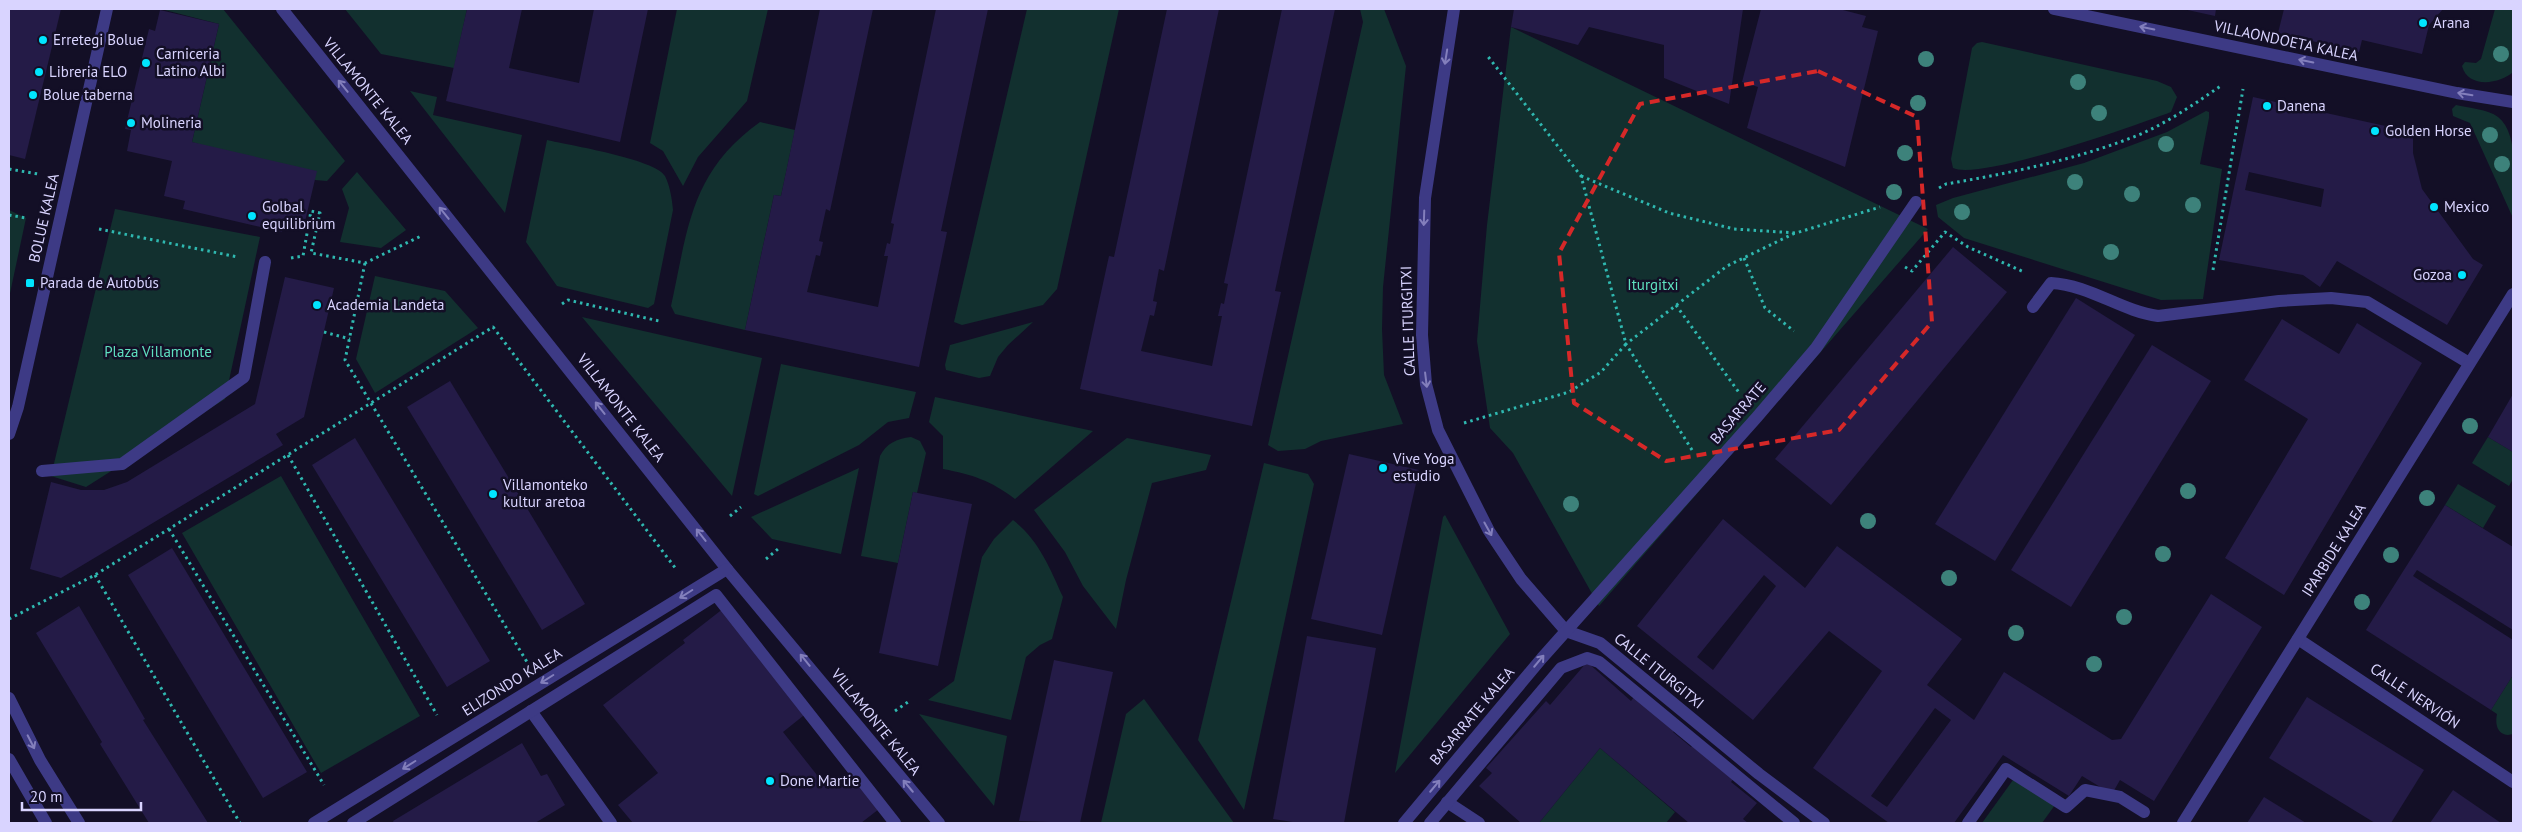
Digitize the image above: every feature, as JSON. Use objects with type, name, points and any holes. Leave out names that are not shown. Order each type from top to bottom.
[{"type":"street","name":"BOLUE KALEA","points":[[9,434],[18,406],[107,9]]},
{"type":"street","name":"VILLAMONTE KALEA","points":[[282,9],[728,569],[939,823]]},
{"type":"street","name":"CALLE ITURGITXI","points":[[1454,9],[1425,208],[1422,335],[1426,384],[1438,430],[1489,531],[1521,579],[1566,631],[1600,642],[1759,774],[1824,823]]},
{"type":"street","name":"VILLAONDOETA KALEA","points":[[2054,9],[2457,93],[2513,102]]},
{"type":"street","name":"BASARRATE","points":[[1566,631],[1758,417],[1816,348],[1916,202]]},
{"type":"street","points":[[42,471],[122,464],[244,377],[265,262]]},
{"type":"street","points":[[2033,307],[2041,293],[2051,283],[2067,284],[2085,289],[2142,314],[2158,316],[2279,301],[2331,298],[2368,302],[2469,363]]},
{"type":"street","name":"IPARBIDE KALEA","points":[[2183,823],[2513,294]]},
{"type":"street","name":"ELIZONDO KALEA","points":[[314,823],[728,569]]},
{"type":"street","points":[[353,823],[716,595],[895,823]]},
{"type":"street","name":"BASARRATE KALEA","points":[[1404,823],[1566,631]]},
{"type":"street","name":"CALLE NERVIÓN","points":[[2298,639],[2513,782]]},
{"type":"street","points":[[1430,823],[1561,668],[1587,658],[1599,662],[1794,823]]},
{"type":"street","points":[[9,698],[40,760],[79,823]]},
{"type":"street","points":[[531,711],[611,823]]},
{"type":"street","points":[[9,759],[46,823]]},
{"type":"street","points":[[1968,823],[2006,769],[2066,807],[2085,790],[2120,798],[2144,812]]},
{"type":"street","points":[[1447,802],[1479,823]]},
{"type":"path","points":[[1486,54],[1581,176],[1626,344],[1707,473]]},
{"type":"path","points":[[2213,270],[2243,89]]},
{"type":"path","points":[[9,169],[38,174]]},
{"type":"path","points":[[99,229],[265,262],[303,256],[311,211],[320,213],[311,253],[365,264],[420,236]]},
{"type":"path","points":[[9,215],[26,218]]},
{"type":"path","points":[[1922,259],[1945,232],[1968,247],[2051,283]]},
{"type":"path","points":[[1438,430],[1569,392],[1601,372],[1626,344],[1727,266],[1796,233]]},
{"type":"path","points":[[1744,258],[1765,308],[1816,348]]},
{"type":"path","points":[[365,264],[346,360],[540,684]]},
{"type":"path","points":[[562,304],[568,300],[659,321]]},
{"type":"path","points":[[1676,305],[1758,417]]},
{"type":"path","points":[[9,619],[95,575],[493,327],[692,590]]},
{"type":"path","points":[[324,332],[350,339]]},
{"type":"path","points":[[288,455],[450,739]]},
{"type":"path","points":[[730,516],[741,507]]},
{"type":"path","points":[[169,529],[338,809]]},
{"type":"path","points":[[766,559],[778,549]]},
{"type":"path","points":[[95,575],[240,823]]},
{"type":"path","points":[[895,711],[908,702]]},
{"type":"highlighted area","points":[[1818,71],[1917,117],[1932,322],[1839,430],[1666,461],[1574,403],[1559,253],[1640,104]]},
{"type":"green space","points":[[161,9],[223,9],[345,161],[327,181],[315,180],[192,142],[219,24]]},
{"type":"green space","points":[[345,9],[467,9],[454,68],[381,54]]},
{"type":"green space","points":[[677,9],[768,9],[747,101],[698,157],[683,186],[663,151],[650,143]]},
{"type":"green space","points":[[1027,9],[1119,9],[1057,289],[1043,305],[962,325],[954,322]]},
{"type":"green space","points":[[1360,9],[1384,9],[1406,66],[1383,287],[1382,329],[1384,375],[1403,424],[1321,441],[1305,449],[1278,451],[1268,445],[1363,22]]},
{"type":"green space","points":[[2495,9],[2513,9],[2513,72],[2493,81],[2477,81],[2465,73],[2462,66],[2465,62],[2476,63],[2481,59]]},
{"type":"green space","name":"Iturgitxi","points":[[1511,27],[1928,229],[1599,606],[1513,453],[1490,428],[1477,341],[1487,225]]},
{"type":"green space","points":[[1982,42],[2157,81],[2171,87],[2177,97],[2171,112],[2094,139],[1994,167],[1969,170],[1953,168],[1951,159],[1972,48],[1977,43]]},
{"type":"green space","points":[[410,91],[437,97],[433,115],[522,135],[505,213]]},
{"type":"green space","points":[[2456,105],[2494,114],[2505,125],[2513,150],[2513,218],[2470,123],[2453,116],[2452,109]]},
{"type":"green space","points":[[2206,111],[2209,112],[2209,118],[2200,164],[2222,169],[2203,299],[2161,300],[1964,238],[1938,217],[1936,205],[1953,198],[2084,163],[2167,132]]},
{"type":"green space","points":[[760,122],[795,130],[781,196],[774,195],[745,330],[675,314],[671,306],[688,227],[696,204],[706,182],[719,161],[737,141]]},
{"type":"green space","points":[[547,140],[629,158],[658,170],[665,176],[673,210],[654,304],[648,308],[557,286],[526,242]]},
{"type":"green space","points":[[357,172],[406,230],[381,248],[340,242],[349,208],[342,189]]},
{"type":"green space","name":"Plaza Villamonte","points":[[115,209],[260,237],[225,399],[86,487],[51,476]]},
{"type":"green space","points":[[9,210],[26,218],[9,298]]},
{"type":"green space","points":[[375,276],[445,291],[478,328],[375,393],[356,359]]},
{"type":"green space","points":[[582,317],[762,358],[732,496]]},
{"type":"green space","points":[[1033,322],[998,357],[990,376],[979,378],[946,370],[945,365],[950,345]]},
{"type":"green space","points":[[781,364],[916,392],[909,418],[888,422],[859,445],[758,496],[754,494]]},
{"type":"green space","points":[[935,397],[1093,431],[1015,499],[981,479],[943,469],[943,436],[929,422]]},
{"type":"green space","points":[[911,437],[920,441],[926,453],[917,493],[913,492],[898,563],[861,556],[880,456],[892,442]]},
{"type":"green space","points":[[2488,437],[2513,452],[2513,479],[2509,486],[2472,463]]},
{"type":"green space","points":[[1127,438],[1211,455],[1206,470],[1152,483],[1126,580],[1116,629],[1083,586],[1065,552],[1034,510]]},
{"type":"green space","points":[[1264,463],[1308,474],[1314,484],[1244,810],[1198,740]]},
{"type":"green space","points":[[859,468],[841,554],[772,539],[751,517]]},
{"type":"green space","points":[[281,476],[420,716],[321,773],[182,533]]},
{"type":"green space","points":[[2458,484],[2496,506],[2483,528],[2445,505]]},
{"type":"green space","points":[[1445,515],[1510,634],[1395,773],[1443,517]]},
{"type":"green space","points":[[1013,520],[1030,536],[1036,545],[1063,597],[1052,639],[1040,645],[1026,657],[1011,720],[928,700],[954,681],[982,557],[994,539]]},
{"type":"green space","points":[[2513,675],[2513,734],[2508,735],[2499,731],[2496,721],[2497,714],[2491,710]]},
{"type":"green space","points":[[1144,699],[1234,823],[1101,823],[1126,714]]},
{"type":"green space","points":[[919,714],[1007,736],[994,806]]},
{"type":"green space","points":[[1600,748],[1675,812],[1666,823],[1539,823]]},
{"type":"green space","points":[[2013,780],[2055,805],[2042,823],[1982,823]]},
{"type":"building","points":[[9,9],[61,9],[25,159],[9,155]]},
{"type":"building","points":[[467,9],[522,9],[509,68],[579,83],[594,9],[648,9],[620,142],[446,101]]},
{"type":"building","points":[[820,9],[873,9],[830,211],[826,209],[819,241],[823,242],[820,256],[816,255],[807,292],[878,307],[888,256],[884,256],[887,243],[890,244],[894,224],[891,223],[936,9],[988,9],[941,231],[947,232],[919,367],[745,330],[774,195],[781,196]]},
{"type":"building","points":[[1167,9],[1219,9],[1164,271],[1159,269],[1153,301],[1157,302],[1154,316],[1150,315],[1141,351],[1212,366],[1222,316],[1218,316],[1221,303],[1224,304],[1228,284],[1224,283],[1282,9],[1335,9],[1275,291],[1281,292],[1252,426],[1080,389],[1109,256],[1114,257]]},
{"type":"building","points":[[1514,9],[1743,9],[1729,104],[1664,78],[1664,45],[1589,27],[1578,45],[1511,27]]},
{"type":"building","points":[[1761,9],[1839,9],[1866,16],[1862,27],[1878,31],[1845,167],[1747,128],[1758,87],[1742,82]]},
{"type":"building","points":[[2183,9],[2216,9],[2215,16]]},
{"type":"building","points":[[2284,9],[2443,9],[2429,25],[2422,54],[2362,40],[2359,52],[2278,33]]},
{"type":"building","points":[[160,10],[219,24],[192,142],[317,171],[303,230],[283,226],[282,232],[183,209],[185,201],[164,196],[172,161],[127,151],[131,130],[125,129],[149,29],[155,31]]},
{"type":"building","points":[[2253,97],[2413,132],[2413,153],[2422,189],[2473,259],[2483,265],[2447,325],[2337,261],[2320,287],[2303,275],[2219,260]],"holes":[[[2249,172],[2324,189],[2321,207],[2245,190]]]},
{"type":"building","points":[[1953,247],[2007,292],[1831,505],[1775,459]]},
{"type":"building","points":[[285,277],[334,288],[304,417],[276,434],[283,445],[61,578],[30,569],[51,482],[81,490],[104,490],[127,482],[255,404]]},
{"type":"building","points":[[2076,298],[2135,335],[1995,561],[1935,524]]},
{"type":"building","points":[[2282,319],[2339,354],[2357,323],[2422,363],[2284,595],[2225,558],[2308,419],[2244,380]]},
{"type":"building","points":[[2152,345],[2211,381],[2071,607],[2011,570]]},
{"type":"building","points":[[450,381],[585,604],[542,630],[407,407]]},
{"type":"building","points":[[2513,394],[2513,452],[2488,437]]},
{"type":"building","points":[[355,438],[490,661],[447,687],[312,465]]},
{"type":"building","points":[[1349,454],[1419,470],[1382,635],[1311,619]]},
{"type":"building","points":[[913,492],[972,504],[938,666],[879,653]]},
{"type":"building","points":[[2445,505],[2513,547],[2513,630],[2417,570],[2413,576],[2513,640],[2513,675],[2491,710],[2366,630]]},
{"type":"building","points":[[1723,519],[1805,588],[1837,546],[1962,639],[1927,685],[1974,720],[2004,672],[2112,740],[2121,739],[2211,594],[2262,627],[2154,801],[2120,780],[2112,794],[2082,776],[2069,796],[2003,755],[1954,823],[1889,823],[1813,768],[1882,671],[1829,631],[1753,720],[1637,626]],"holes":[[[1764,575],[1776,586],[1713,670],[1697,657]],[[1935,708],[1951,720],[1887,807],[1871,796]]]},
{"type":"building","points":[[172,548],[307,772],[263,798],[128,575]]},
{"type":"building","points":[[79,606],[145,719],[143,720],[208,823],[149,823],[100,744],[102,742],[36,633]]},
{"type":"building","points":[[724,608],[808,712],[783,732],[828,789],[849,772],[879,809],[861,823],[633,823],[618,805],[658,773],[603,705],[685,643],[683,640]]},
{"type":"building","points":[[1307,636],[1376,648],[1344,823],[1299,823],[1273,819]]},
{"type":"building","points":[[1054,660],[1113,672],[1080,823],[1019,821]]},
{"type":"building","points":[[1587,662],[1631,701],[1634,697],[1675,730],[1673,732],[1691,747],[1694,744],[1735,777],[1731,782],[1757,803],[1743,819],[1748,823],[1689,823],[1600,748],[1539,823],[1521,823],[1479,786],[1492,773],[1486,768],[1546,701],[1550,705]]},
{"type":"building","points":[[2307,697],[2424,770],[2391,823],[2375,823],[2269,758]]},
{"type":"building","points":[[522,743],[541,776],[547,774],[565,805],[535,823],[394,823],[393,821]]},
{"type":"building","points":[[2453,790],[2501,823],[2430,823]]},
{"type":"building","points":[[2264,797],[2306,823],[2247,823]]},
{"type":"place","name":"Arana","points":[[2423,23]]},
{"type":"place","name":"Erretegi Bolue","points":[[43,40]]},
{"type":"place","name":"Carniceria Latino Albi","points":[[146,63]]},
{"type":"place","name":"Libreria ELO","points":[[39,72]]},
{"type":"place","name":"Bolue taberna","points":[[33,95]]},
{"type":"place","name":"Danena","points":[[2267,106]]},
{"type":"place","name":"Molineria","points":[[131,123]]},
{"type":"place","name":"Golden Horse","points":[[2375,131]]},
{"type":"place","name":"Mexico","points":[[2434,207]]},
{"type":"place","name":"Golbal equilibrium","points":[[252,216]]},
{"type":"place","name":"Gozoa","points":[[2462,275]]},
{"type":"place","name":"Parada de Autobús","points":[[30,283]]},
{"type":"place","name":"Academia Landeta","points":[[317,305]]},
{"type":"place","name":"Vive Yoga estudio","points":[[1383,468]]},
{"type":"place","name":"Villamonteko kultur aretoa","points":[[493,494]]},
{"type":"place","name":"Done Martie","points":[[770,781]]}]
